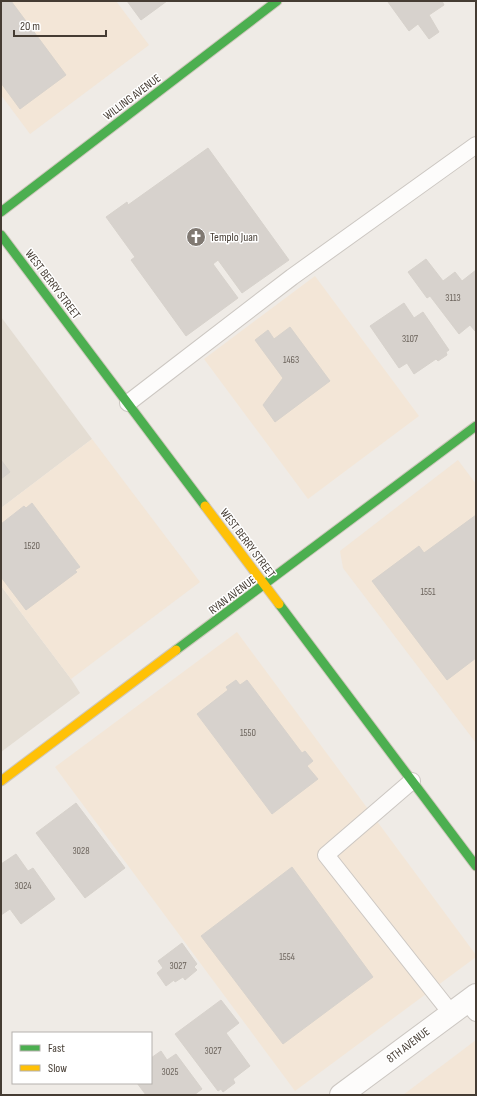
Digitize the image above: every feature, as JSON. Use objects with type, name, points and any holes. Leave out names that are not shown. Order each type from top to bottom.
[{"type":"street","name":"WILLING AVENUE","points":[[1,212],[277,1]]},
{"type":"street","name":"WEST BERRY STREET","points":[[1,235],[476,866]]},
{"type":"street","name":"RYAN AVENUE","points":[[1,781],[476,426]]},
{"type":"street","name":"8TH AVENUE","points":[[341,1095],[467,1006]]},
{"type":"lane","points":[[128,403],[292,277],[476,145]]},
{"type":"lane","points":[[412,781],[326,855],[467,1006]]},
{"type":"shaded area","points":[[1,1],[116,1],[149,45],[30,134],[1,95]]},
{"type":"shaded area","points":[[315,276],[419,416],[308,499],[204,359]]},
{"type":"shaded area","points":[[1,317],[92,439],[1,508]]},
{"type":"shaded area","points":[[92,439],[200,582],[71,679],[1,586],[1,508]]},
{"type":"shaded area","points":[[458,460],[476,484],[476,743],[343,568],[340,551]]},
{"type":"shaded area","points":[[1,586],[80,693],[1,752]]},
{"type":"shaded area","points":[[237,632],[476,955],[476,957],[295,1091],[55,767]]},
{"type":"shaded area","points":[[476,1040],[476,1095],[403,1095]]},
{"type":"building","points":[[1,1],[11,1],[66,75],[20,109],[1,83]]},
{"type":"building","points":[[127,1],[167,1],[141,20]]},
{"type":"building","points":[[442,1],[444,5],[429,15],[439,32],[429,39],[418,24],[409,31],[388,2]]},
{"type":"building","name":"Templo Juan","points":[[208,148],[289,260],[242,293],[218,260],[213,264],[238,298],[186,336],[131,260],[135,257],[106,217],[127,202],[128,205]]},
{"type":"building","points":[[426,259],[443,281],[455,272],[462,281],[476,270],[475,331],[470,325],[459,334],[430,296],[427,298],[408,272]]},
{"type":"building","points":[[404,303],[414,318],[423,312],[449,350],[446,352],[447,355],[438,361],[436,359],[414,374],[407,363],[399,368],[370,326]]},
{"type":"building","points":[[290,327],[330,381],[275,422],[263,405],[283,378],[255,340],[268,330],[274,339]]},
{"type":"building","points":[[1,460],[10,472],[1,479]]},
{"type":"building","points":[[32,503],[80,567],[75,570],[77,572],[26,610],[1,577],[1,524],[24,506],[26,508]]},
{"type":"building","points":[[476,515],[476,601],[474,602],[476,605],[476,658],[447,680],[372,581],[419,546],[424,553]]},
{"type":"building","points":[[236,680],[240,685],[247,680],[302,753],[305,751],[313,761],[307,766],[318,779],[272,814],[197,714],[228,690],[226,687]]},
{"type":"building","points":[[76,803],[125,868],[85,898],[36,833]]},
{"type":"building","points":[[16,854],[28,871],[33,868],[55,899],[21,924],[10,909],[1,915],[1,864]]},
{"type":"building","points":[[292,867],[373,977],[283,1044],[201,936]]},
{"type":"building","points":[[182,943],[197,964],[194,967],[197,970],[185,980],[183,977],[175,982],[174,980],[166,986],[157,973],[163,968],[158,961]]},
{"type":"building","points":[[221,1000],[239,1023],[226,1033],[250,1066],[233,1079],[235,1083],[223,1092],[221,1089],[218,1091],[175,1034]]},
{"type":"building","points":[[161,1051],[167,1060],[176,1054],[202,1089],[194,1095],[146,1095],[138,1084],[152,1084],[152,1057]]},
{"type":"traffic: fast","points":[[1,212],[277,1]]},
{"type":"traffic: fast","points":[[1,235],[205,506]]},
{"type":"traffic: fast","points":[[176,650],[476,426]]},
{"type":"traffic: fast","points":[[279,604],[476,866]]},
{"type":"traffic: slow","points":[[205,506],[279,604]]},
{"type":"traffic: slow","points":[[1,781],[176,650]]},
{"type":"place","name":"Templo Juan","points":[[196,237]]}]
